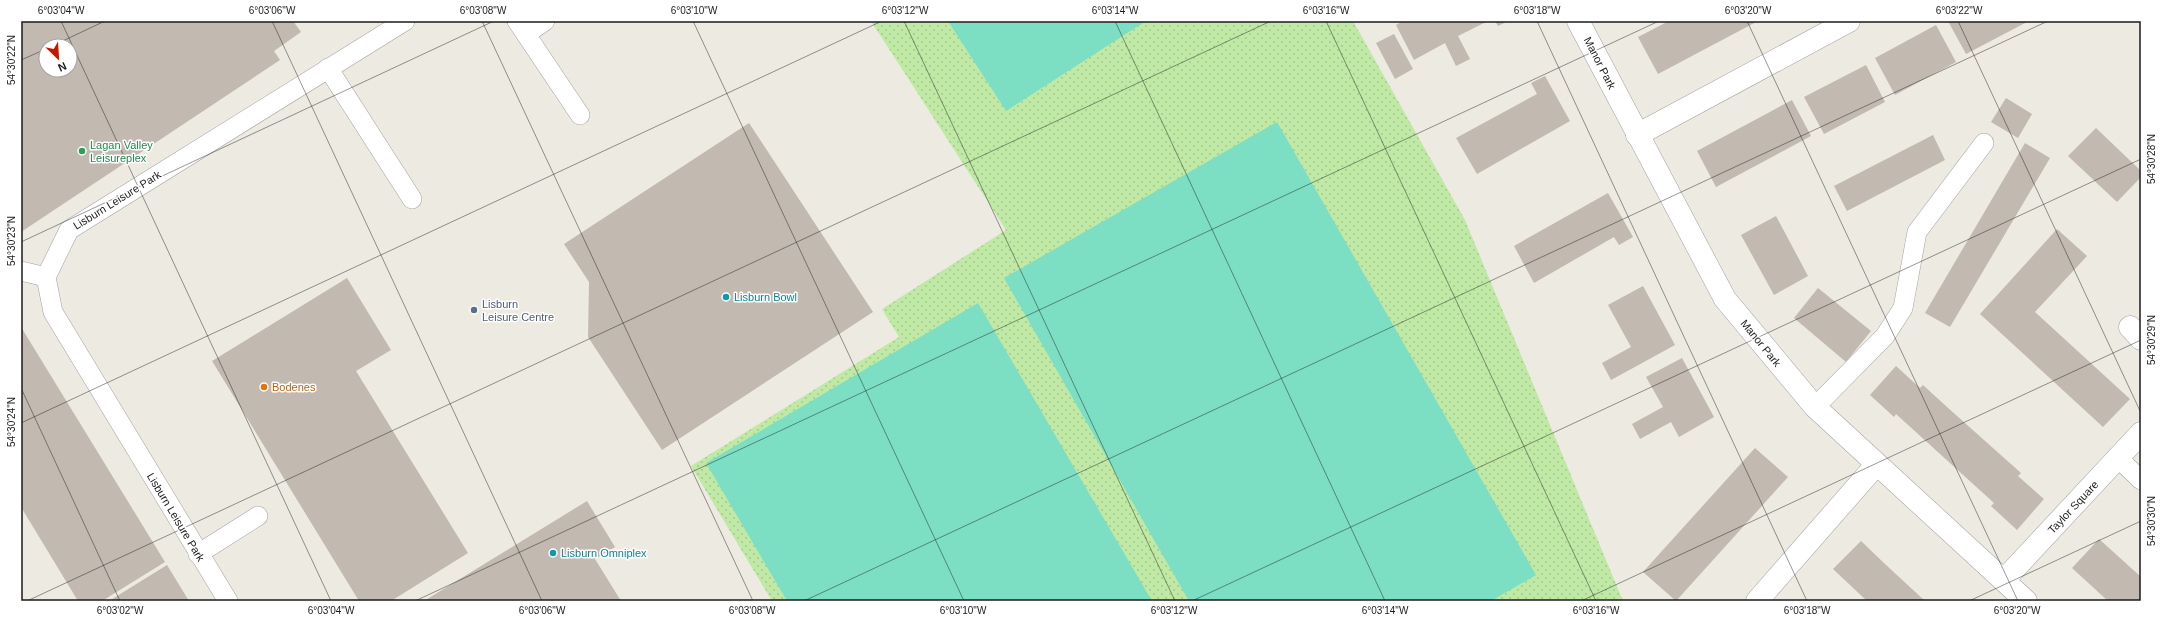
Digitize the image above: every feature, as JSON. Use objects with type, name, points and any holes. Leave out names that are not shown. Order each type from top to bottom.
[{"type":"street","name":"Manor Park","points":[[1578,21],[1725,299],[1815,407],[1876,466],[2026,601]]},
{"type":"street","points":[[1637,135],[1849,21]]},
{"type":"street","name":"Taylor Square","points":[[2004,580],[2141,433]]},
{"type":"street","points":[[1756,601],[1876,466]]},
{"type":"lane","name":"Lisburn Leisure Park","points":[[228,601],[198,554],[53,312],[46,277],[69,230],[404,21]]},
{"type":"lane","points":[[545,21],[521,27],[580,116]]},
{"type":"lane","points":[[328,68],[412,199]]},
{"type":"lane","points":[[1815,407],[1885,336],[1903,308],[1917,232],[1984,143]]},
{"type":"lane","points":[[21,271],[46,277]]},
{"type":"lane","points":[[2118,458],[2141,480]]},
{"type":"lane","points":[[198,554],[258,516]]},
{"type":"green space","points":[[871,21],[1353,21],[1465,220],[1623,601],[772,601],[691,466],[899,337],[882,309],[1006,230]]},
{"type":"green space","points":[[948,21],[1146,21],[1006,111]]},
{"type":"green space","points":[[1277,122],[1536,575],[1491,601],[1189,601],[1004,278]]},
{"type":"green space","points":[[978,303],[1152,601],[787,601],[706,463]]},
{"type":"building","name":"Lagan Valley Leisureplex","points":[[21,21],[293,21],[301,32],[274,51],[280,60],[21,232]]},
{"type":"building","points":[[1403,21],[1488,21],[1458,36],[1470,59],[1456,66],[1445,43],[1414,60],[1396,25]]},
{"type":"building","points":[[1495,21],[1508,21],[1498,26]]},
{"type":"building","points":[[1669,21],[1758,21],[1658,74],[1638,37]]},
{"type":"building","points":[[1948,21],[2027,21],[2027,22],[1966,54]]},
{"type":"building","points":[[1936,25],[1956,62],[1895,95],[1875,58]]},
{"type":"building","points":[[1394,34],[1413,69],[1395,79],[1376,43]]},
{"type":"building","points":[[1866,65],[1885,102],[1824,134],[1804,97]]},
{"type":"building","points":[[1545,76],[1570,121],[1477,174],[1456,138],[1537,94],[1531,83]]},
{"type":"building","points":[[2006,98],[2032,114],[2018,138],[1991,122]]},
{"type":"building","points":[[1792,100],[1811,136],[1716,187],[1697,151]]},
{"type":"building","name":"Lisburn Bowl","points":[[749,123],[873,312],[662,450],[588,337],[589,282],[564,244]]},
{"type":"building","points":[[2096,128],[2141,171],[2141,177],[2117,202],[2068,156]]},
{"type":"building","points":[[1933,135],[1945,160],[1847,211],[1834,186]]},
{"type":"building","points":[[2025,143],[2050,158],[1950,327],[1925,313]]},
{"type":"building","points":[[1608,193],[1633,237],[1619,245],[1614,237],[1534,283],[1514,246]]},
{"type":"building","points":[[1776,216],[1808,276],[1774,295],[1741,235]]},
{"type":"building","points":[[2057,229],[2087,256],[2035,312],[2130,399],[2103,427],[1980,314]]},
{"type":"building","points":[[347,278],[391,350],[356,371],[468,553],[391,601],[359,601],[212,361]]},
{"type":"building","points":[[1643,286],[1675,345],[1611,380],[1602,363],[1631,347],[1608,305]]},
{"type":"building","points":[[1818,288],[1871,331],[1846,362],[1794,318]]},
{"type":"building","points":[[21,327],[165,562],[102,601],[78,601],[21,507]]},
{"type":"building","points":[[1682,358],[1714,417],[1679,437],[1671,422],[1640,439],[1632,424],[1663,407],[1646,377]]},
{"type":"building","points":[[1896,366],[1920,388],[1923,385],[2021,473],[2018,476],[2044,499],[2017,530],[1991,506],[1994,503],[1896,414],[1894,417],[1870,395]]},
{"type":"building","points":[[1755,448],[1788,477],[1676,601],[1643,572]]},
{"type":"building","name":"Lisburn Omniplex","points":[[587,501],[615,547],[595,559],[621,601],[424,601]]},
{"type":"building","points":[[2099,539],[2141,577],[2141,601],[2108,601],[2072,568]]},
{"type":"building","points":[[1861,541],[1925,601],[1867,601],[1833,569]]},
{"type":"building","points":[[167,565],[189,601],[109,601]]},
{"type":"place","name":"Lagan Valley Leisureplex","points":[[82,151]]},
{"type":"place","name":"Lisburn Bowl","points":[[726,297]]},
{"type":"place","name":"Lisburn Leisure Centre","points":[[474,310]]},
{"type":"place","name":"Bodenes","points":[[264,387]]},
{"type":"place","name":"Lisburn Omniplex","points":[[553,553]]}]
